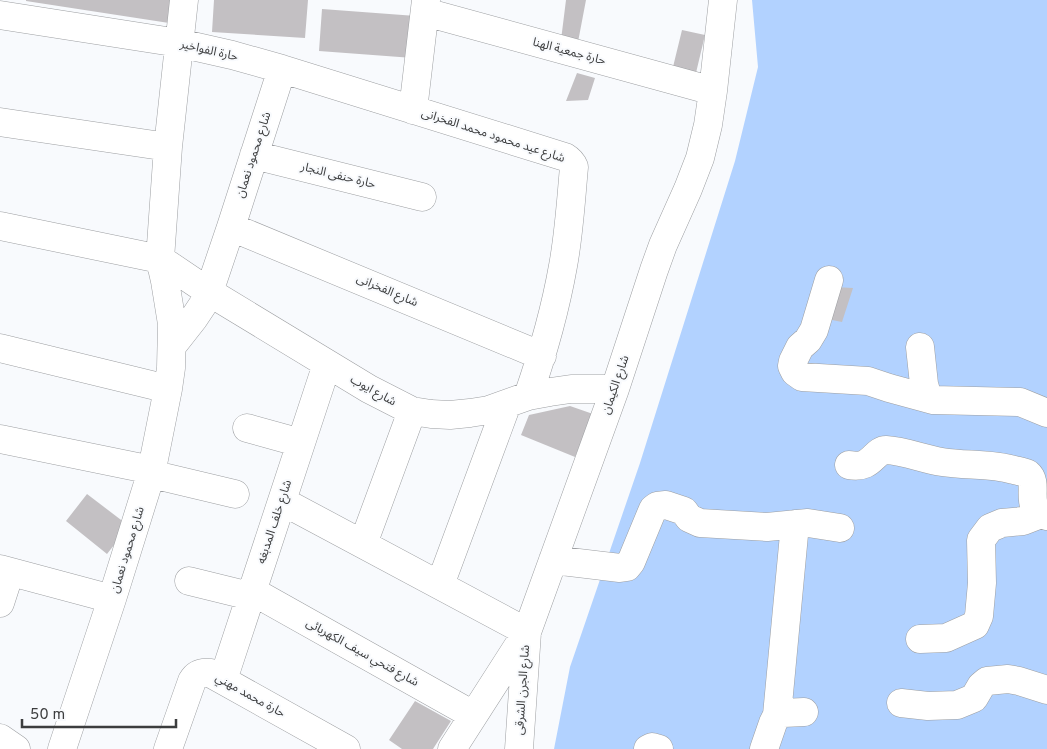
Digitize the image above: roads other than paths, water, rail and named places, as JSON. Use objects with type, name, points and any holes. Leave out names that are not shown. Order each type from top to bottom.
[{"type":"street","name":"شارع محمود نعمان","points":[[62,749],[152,472],[168,389],[172,324],[160,260],[168,147],[184,0]]},
{"type":"street","name":"شارع الكيمان","points":[[452,749],[472,715],[527,632],[615,389],[654,270],[700,158],[708,125],[713,91],[723,0]]},
{"type":"street","name":"حارة جمعية الهنا","points":[[425,6],[713,91]]},
{"type":"street","points":[[413,110],[425,6]]},
{"type":"street","name":"حارة الفواخير","points":[[0,16],[179,43],[232,55],[413,110]]},
{"type":"street","name":"شارع محمود نعمان","points":[[172,346],[204,304],[209,292],[282,69]]},
{"type":"street","name":"شارع عيد محمود محمد الفخرانى","points":[[413,110],[565,157],[574,167],[570,218],[563,265],[554,311],[542,356],[518,400],[440,586]]},
{"type":"street","points":[[0,122],[168,147]]},
{"type":"street","name":"حارة حنفى النجار","points":[[254,155],[422,197]]},
{"type":"street","points":[[0,226],[160,260]]},
{"type":"street","name":"شارع الفخرانى","points":[[231,227],[542,356]]},
{"type":"street","name":"شارع ايوب","points":[[160,260],[368,389],[412,411],[431,414],[460,414],[489,410],[518,400],[572,389],[615,389]]},
{"type":"street","points":[[829,280],[814,330],[808,340],[800,347],[793,361],[792,366],[795,372],[802,378],[868,381],[933,400],[1020,402],[1047,413]]},
{"type":"street","points":[[920,347],[924,384],[927,394],[933,400]]},
{"type":"street","points":[[0,348],[168,389]]},
{"type":"street","name":"شارع خلف المدبغه","points":[[223,680],[327,364]]},
{"type":"street","points":[[362,544],[412,411]]},
{"type":"street","points":[[247,428],[301,443]]},
{"type":"street","points":[[0,439],[152,472],[235,494]]},
{"type":"street","points":[[849,465],[857,467],[866,464],[881,450],[886,450],[942,462],[1000,466],[1039,478],[1032,500],[1036,508],[1044,515]]},
{"type":"street","points":[[282,501],[527,632]]},
{"type":"street","points":[[553,560],[620,568],[627,567],[631,562],[653,509],[657,506],[666,505],[684,512],[689,518],[700,523],[767,527],[808,523],[840,528]]},
{"type":"street","points":[[920,639],[946,638],[975,625],[979,616],[982,584],[981,540],[990,528],[1002,523],[1023,521],[1044,515]]},
{"type":"street","points":[[764,749],[777,715],[795,524]]},
{"type":"street","points":[[0,603],[5,571],[112,599]]},
{"type":"street","name":"شارع فتحي سيف الكهربائى","points":[[189,581],[251,594],[472,715]]},
{"type":"street","name":"شارع الجرن الشرقى","points":[[519,749],[527,632]]},
{"type":"street","name":"حارة محمد مهني","points":[[168,749],[192,681],[198,675],[206,672],[346,749]]},
{"type":"street","points":[[901,703],[928,706],[957,705],[974,698],[981,686],[987,681],[1008,679],[1047,690]]},
{"type":"street","points":[[777,715],[804,712]]},
{"type":"street","points":[[0,738],[16,749]]},
{"type":"street","points":[[648,749],[652,747],[659,749]]}]
